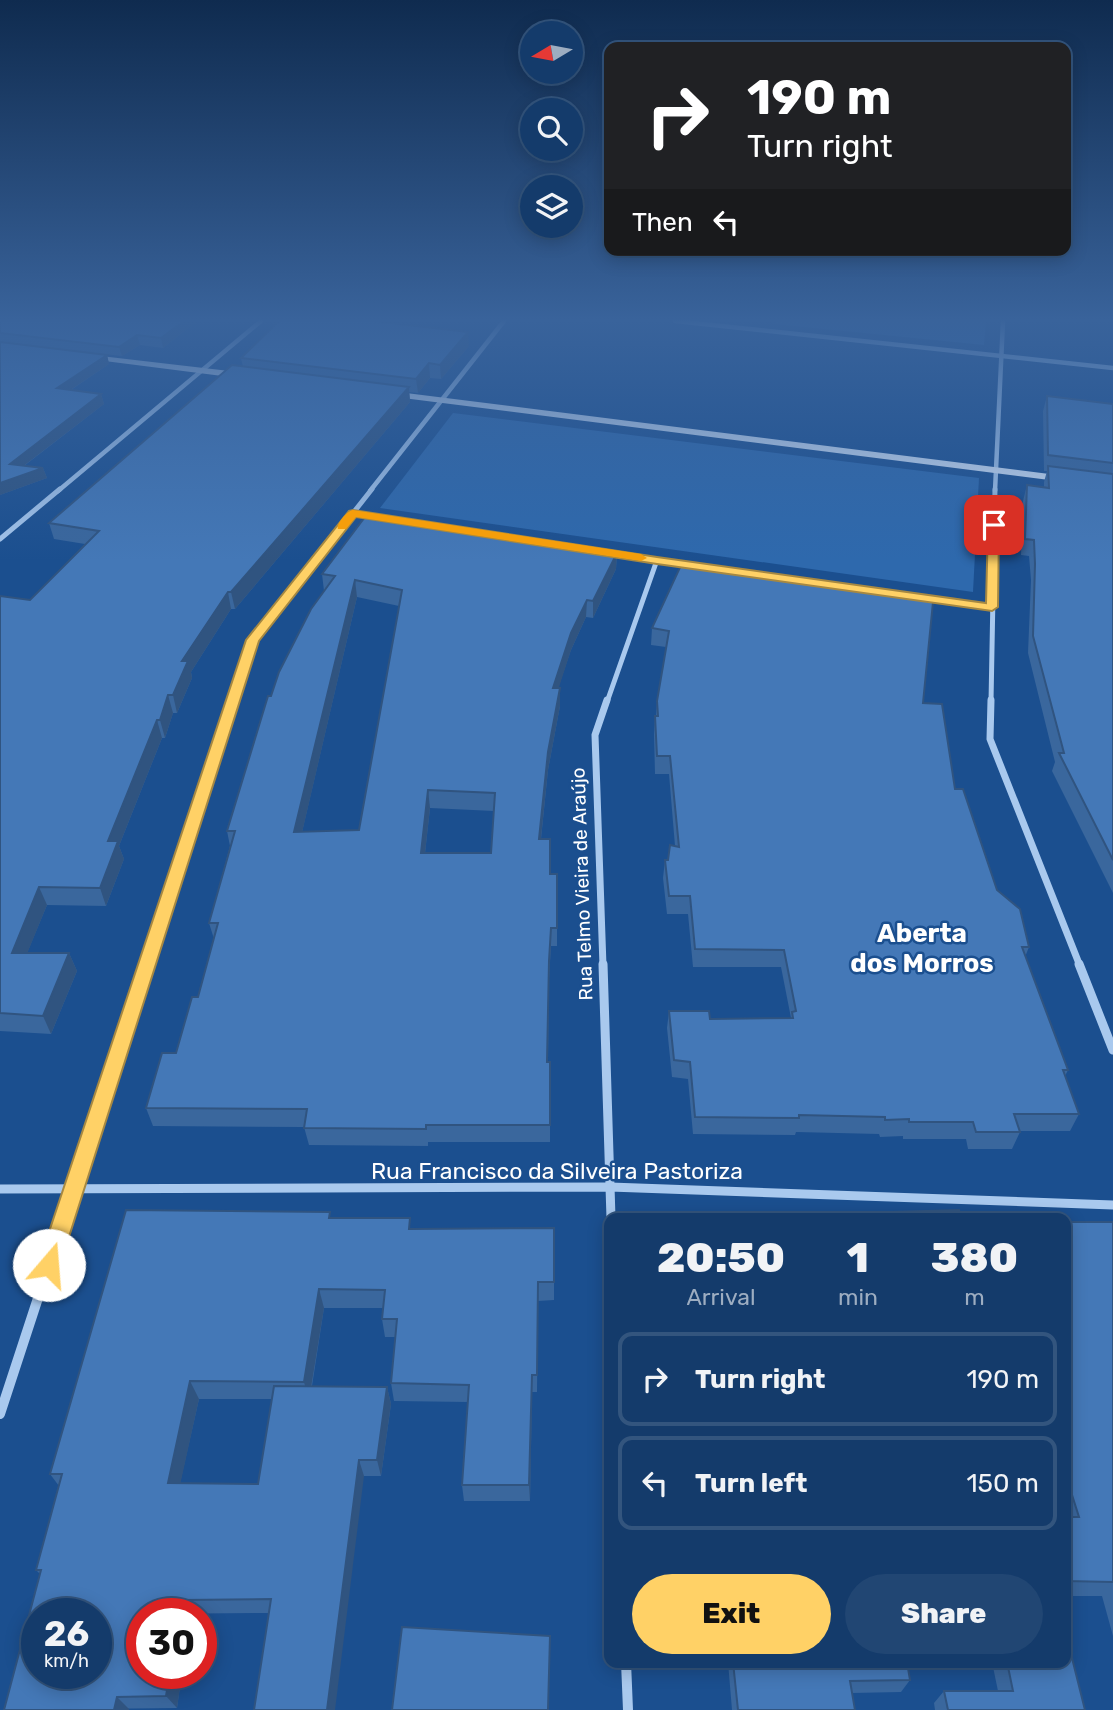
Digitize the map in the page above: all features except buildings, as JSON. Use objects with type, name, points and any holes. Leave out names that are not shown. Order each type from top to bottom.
[{"type":"street","points":[[0,539],[167,401]]},
{"type":"street","points":[[0,1414],[253,640],[442,401],[1074,480]]},
{"type":"street","points":[[998,401],[990,739],[1113,1049]]},
{"type":"street","points":[[353,513],[519,539]]},
{"type":"street","points":[[602,552],[697,566]]},
{"type":"street","name":"Rua Telmo Vieira de Araújo","points":[[611,1213],[595,735],[657,560]]},
{"type":"street","points":[[724,570],[992,607]]},
{"type":"street","name":"Rua Francisco da Silveira Pastoriza","points":[[0,1189],[73,1191],[610,1187],[1113,1205]]},
{"type":"street","points":[[626,1668],[628,1710]]},
{"type":"shaded area","points":[[453,413],[979,478],[973,592],[380,508]]},
{"type":"slow traffic","points":[[342,527],[353,513],[641,558]]},
{"type":"district","name":"Aberta dos Morros","points":[[922,948]]},
{"type":"route","points":[[49,1265],[253,640],[353,513],[657,560],[992,607],[994,525]]}]
